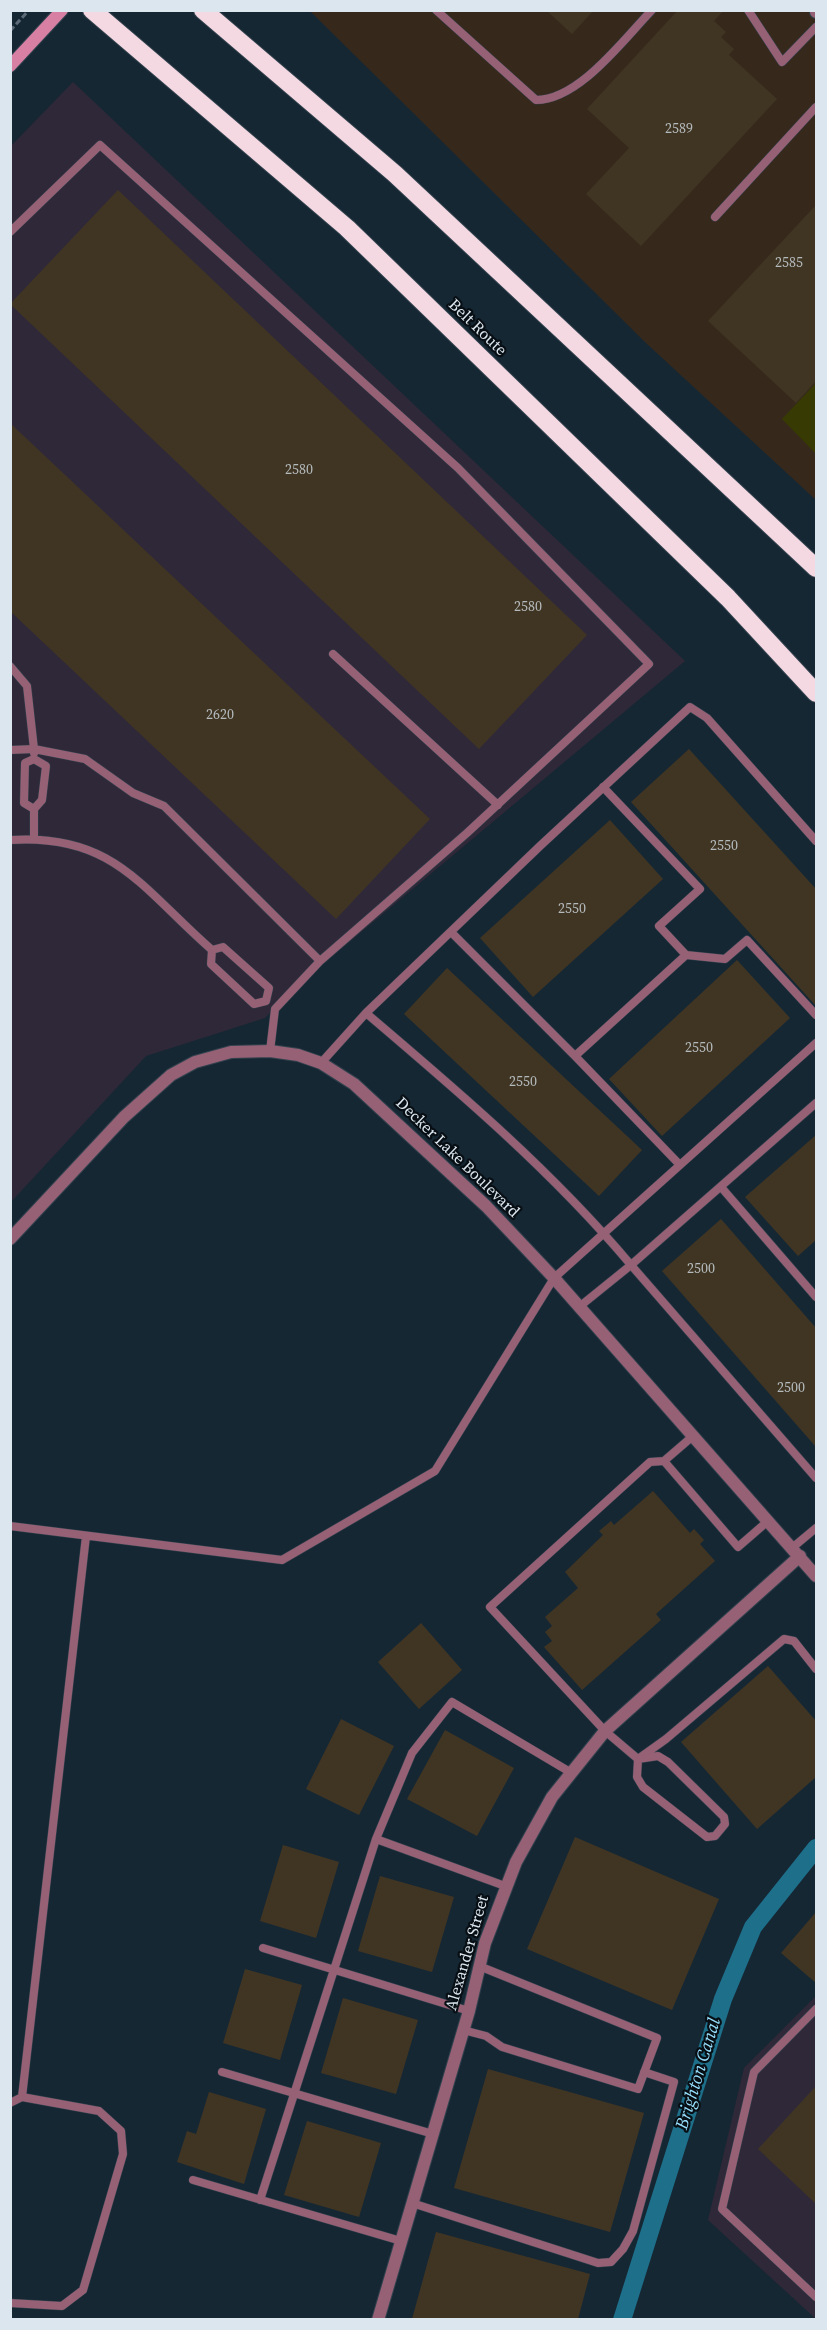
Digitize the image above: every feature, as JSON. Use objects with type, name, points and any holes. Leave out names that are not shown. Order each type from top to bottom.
[{"type":"highway","name":"Belt Route","points":[[92,10],[347,228],[728,598],[816,693]]},
{"type":"highway","points":[[203,10],[395,174],[816,568]]},
{"type":"street","points":[[10,66],[62,10]]},
{"type":"street","name":"Decker Lake Boulevard","points":[[10,1239],[124,1117],[171,1075],[195,1062],[231,1052],[270,1050],[298,1055],[321,1063],[354,1084],[486,1206],[554,1278],[816,1576]]},
{"type":"street","name":"Alexander Street","points":[[378,2319],[469,2011],[479,1966],[506,1886],[552,1797],[605,1731],[796,1552]]},
{"type":"lane","points":[[436,10],[536,100],[551,100],[580,83],[652,10]]},
{"type":"lane","points":[[748,10],[782,62],[816,27]]},
{"type":"lane","points":[[715,217],[816,107]]},
{"type":"lane","points":[[10,232],[100,145],[458,468],[649,664],[498,805],[320,961],[275,1009],[270,1050]]},
{"type":"lane","points":[[333,654],[498,805]]},
{"type":"lane","points":[[10,666],[27,686],[34,759]]},
{"type":"lane","points":[[321,1063],[366,1013],[690,707],[707,718],[816,841]]},
{"type":"lane","points":[[10,750],[34,749],[85,759],[133,793],[164,807],[320,961]]},
{"type":"lane","points":[[34,759],[46,766],[42,800],[34,810],[34,838]]},
{"type":"lane","points":[[34,759],[25,763],[24,803],[34,810]]},
{"type":"lane","points":[[603,787],[700,889],[659,926],[686,956],[725,959],[747,940],[816,1015]]},
{"type":"lane","points":[[10,840],[34,838],[59,840],[120,865],[212,950]]},
{"type":"lane","points":[[450,932],[575,1056],[678,1164]]},
{"type":"lane","points":[[212,950],[223,947],[269,988],[266,1001]]},
{"type":"lane","points":[[212,950],[211,964],[231,983],[254,1004],[266,1001]]},
{"type":"lane","points":[[575,1056],[686,956]]},
{"type":"lane","points":[[266,1001],[275,1009]]},
{"type":"lane","points":[[366,1013],[488,1116],[604,1233],[816,1478]]},
{"type":"lane","points":[[10,1526],[282,1560],[435,1472],[554,1278],[678,1164],[816,1043]]},
{"type":"lane","points":[[579,1307],[631,1265],[816,1103]]},
{"type":"lane","points":[[721,1187],[816,1297]]},
{"type":"lane","points":[[638,1758],[637,1777],[643,1787],[707,1837],[715,1836],[725,1824],[724,1817],[668,1762],[658,1756],[638,1758],[605,1731],[490,1607],[650,1462],[664,1461],[693,1436]]},
{"type":"lane","points":[[664,1461],[738,1547],[768,1521]]},
{"type":"lane","points":[[796,1552],[816,1528]]},
{"type":"lane","points":[[22,2097],[86,1536]]},
{"type":"lane","points":[[638,1758],[666,1739],[784,1639],[794,1641],[816,1669]]},
{"type":"lane","points":[[260,2200],[376,1839],[412,1753],[452,1702],[570,1772]]},
{"type":"lane","points":[[376,1839],[506,1886]]},
{"type":"lane","points":[[263,1948],[469,2011]]},
{"type":"lane","points":[[463,2030],[486,2036],[502,2047],[638,2089],[657,2038],[479,1966]]},
{"type":"lane","points":[[816,2009],[754,2072],[722,2209],[816,2297]]},
{"type":"lane","points":[[222,2072],[433,2134]]},
{"type":"lane","points":[[412,2203],[598,2262],[611,2262],[623,2249],[633,2231],[674,2082],[644,2072]]},
{"type":"lane","points":[[10,2103],[22,2097],[99,2111],[121,2132],[123,2154],[83,2290],[62,2306],[10,2303]]},
{"type":"lane","points":[[192,2180],[401,2241]]},
{"type":"path","points":[[11,30],[29,10]]},
{"type":"shaded area","points":[[310,11],[816,11],[816,500],[646,343]]},
{"type":"shaded area","points":[[73,82],[685,661],[292,990],[265,1018],[146,1056],[11,1202],[11,146]]},
{"type":"shaded area","points":[[816,383],[816,454],[782,419]]},
{"type":"shaded area","points":[[816,1996],[816,2319],[708,2220],[744,2068]]},
{"type":"building","points":[[546,10],[594,10],[572,34]]},
{"type":"building","points":[[678,10],[724,10],[714,21],[726,32],[721,37],[734,49],[729,55],[777,99],[641,246],[586,194],[629,148],[587,109]]},
{"type":"building","points":[[118,190],[587,635],[479,749],[10,304]]},
{"type":"building","points":[[816,205],[816,381],[796,403],[708,321]]},
{"type":"building","points":[[10,423],[430,819],[336,919],[10,611]]},
{"type":"building","points":[[689,749],[816,889],[816,1006],[631,802]]},
{"type":"building","points":[[610,820],[663,879],[533,997],[480,938]]},
{"type":"building","points":[[737,960],[790,1018],[662,1136],[609,1079]]},
{"type":"building","points":[[447,968],[642,1150],[599,1196],[404,1014]]},
{"type":"building","points":[[816,1135],[816,1240],[798,1256],[745,1197]]},
{"type":"building","points":[[721,1219],[816,1328],[816,1447],[662,1271]]},
{"type":"building","points":[[653,1491],[690,1533],[694,1529],[704,1540],[700,1544],[715,1561],[656,1614],[661,1620],[582,1690],[544,1647],[552,1641],[545,1632],[552,1626],[545,1617],[578,1588],[565,1572],[603,1535],[599,1531],[611,1521],[614,1525]]},
{"type":"building","points":[[421,1623],[462,1670],[419,1709],[378,1662]]},
{"type":"building","points":[[768,1666],[816,1721],[816,1777],[757,1829],[681,1742]]},
{"type":"building","points":[[341,1719],[394,1746],[359,1815],[306,1789]]},
{"type":"building","points":[[445,1730],[514,1768],[477,1836],[407,1799]]},
{"type":"building","points":[[575,1837],[719,1899],[672,2010],[527,1949]]},
{"type":"building","points":[[283,1845],[339,1862],[316,1938],[260,1921]]},
{"type":"building","points":[[380,1876],[454,1897],[432,1972],[358,1951]]},
{"type":"building","points":[[816,1912],[816,1983],[781,1953]]},
{"type":"building","points":[[245,1969],[302,1985],[280,2060],[223,2043]]},
{"type":"building","points":[[343,1998],[418,2020],[396,2094],[321,2073]]},
{"type":"building","points":[[488,2069],[644,2113],[610,2232],[454,2188]]},
{"type":"building","points":[[816,2086],[816,2204],[758,2149]]},
{"type":"building","points":[[209,2092],[266,2109],[244,2184],[177,2162],[187,2131],[196,2134]]},
{"type":"building","points":[[307,2121],[381,2143],[359,2217],[284,2195]]},
{"type":"building","points":[[436,2232],[590,2274],[578,2319],[412,2319]]},
{"type":"waterway","name":"Brighton Canal","points":[[622,2320],[723,1999],[753,1927],[816,1848]]}]
